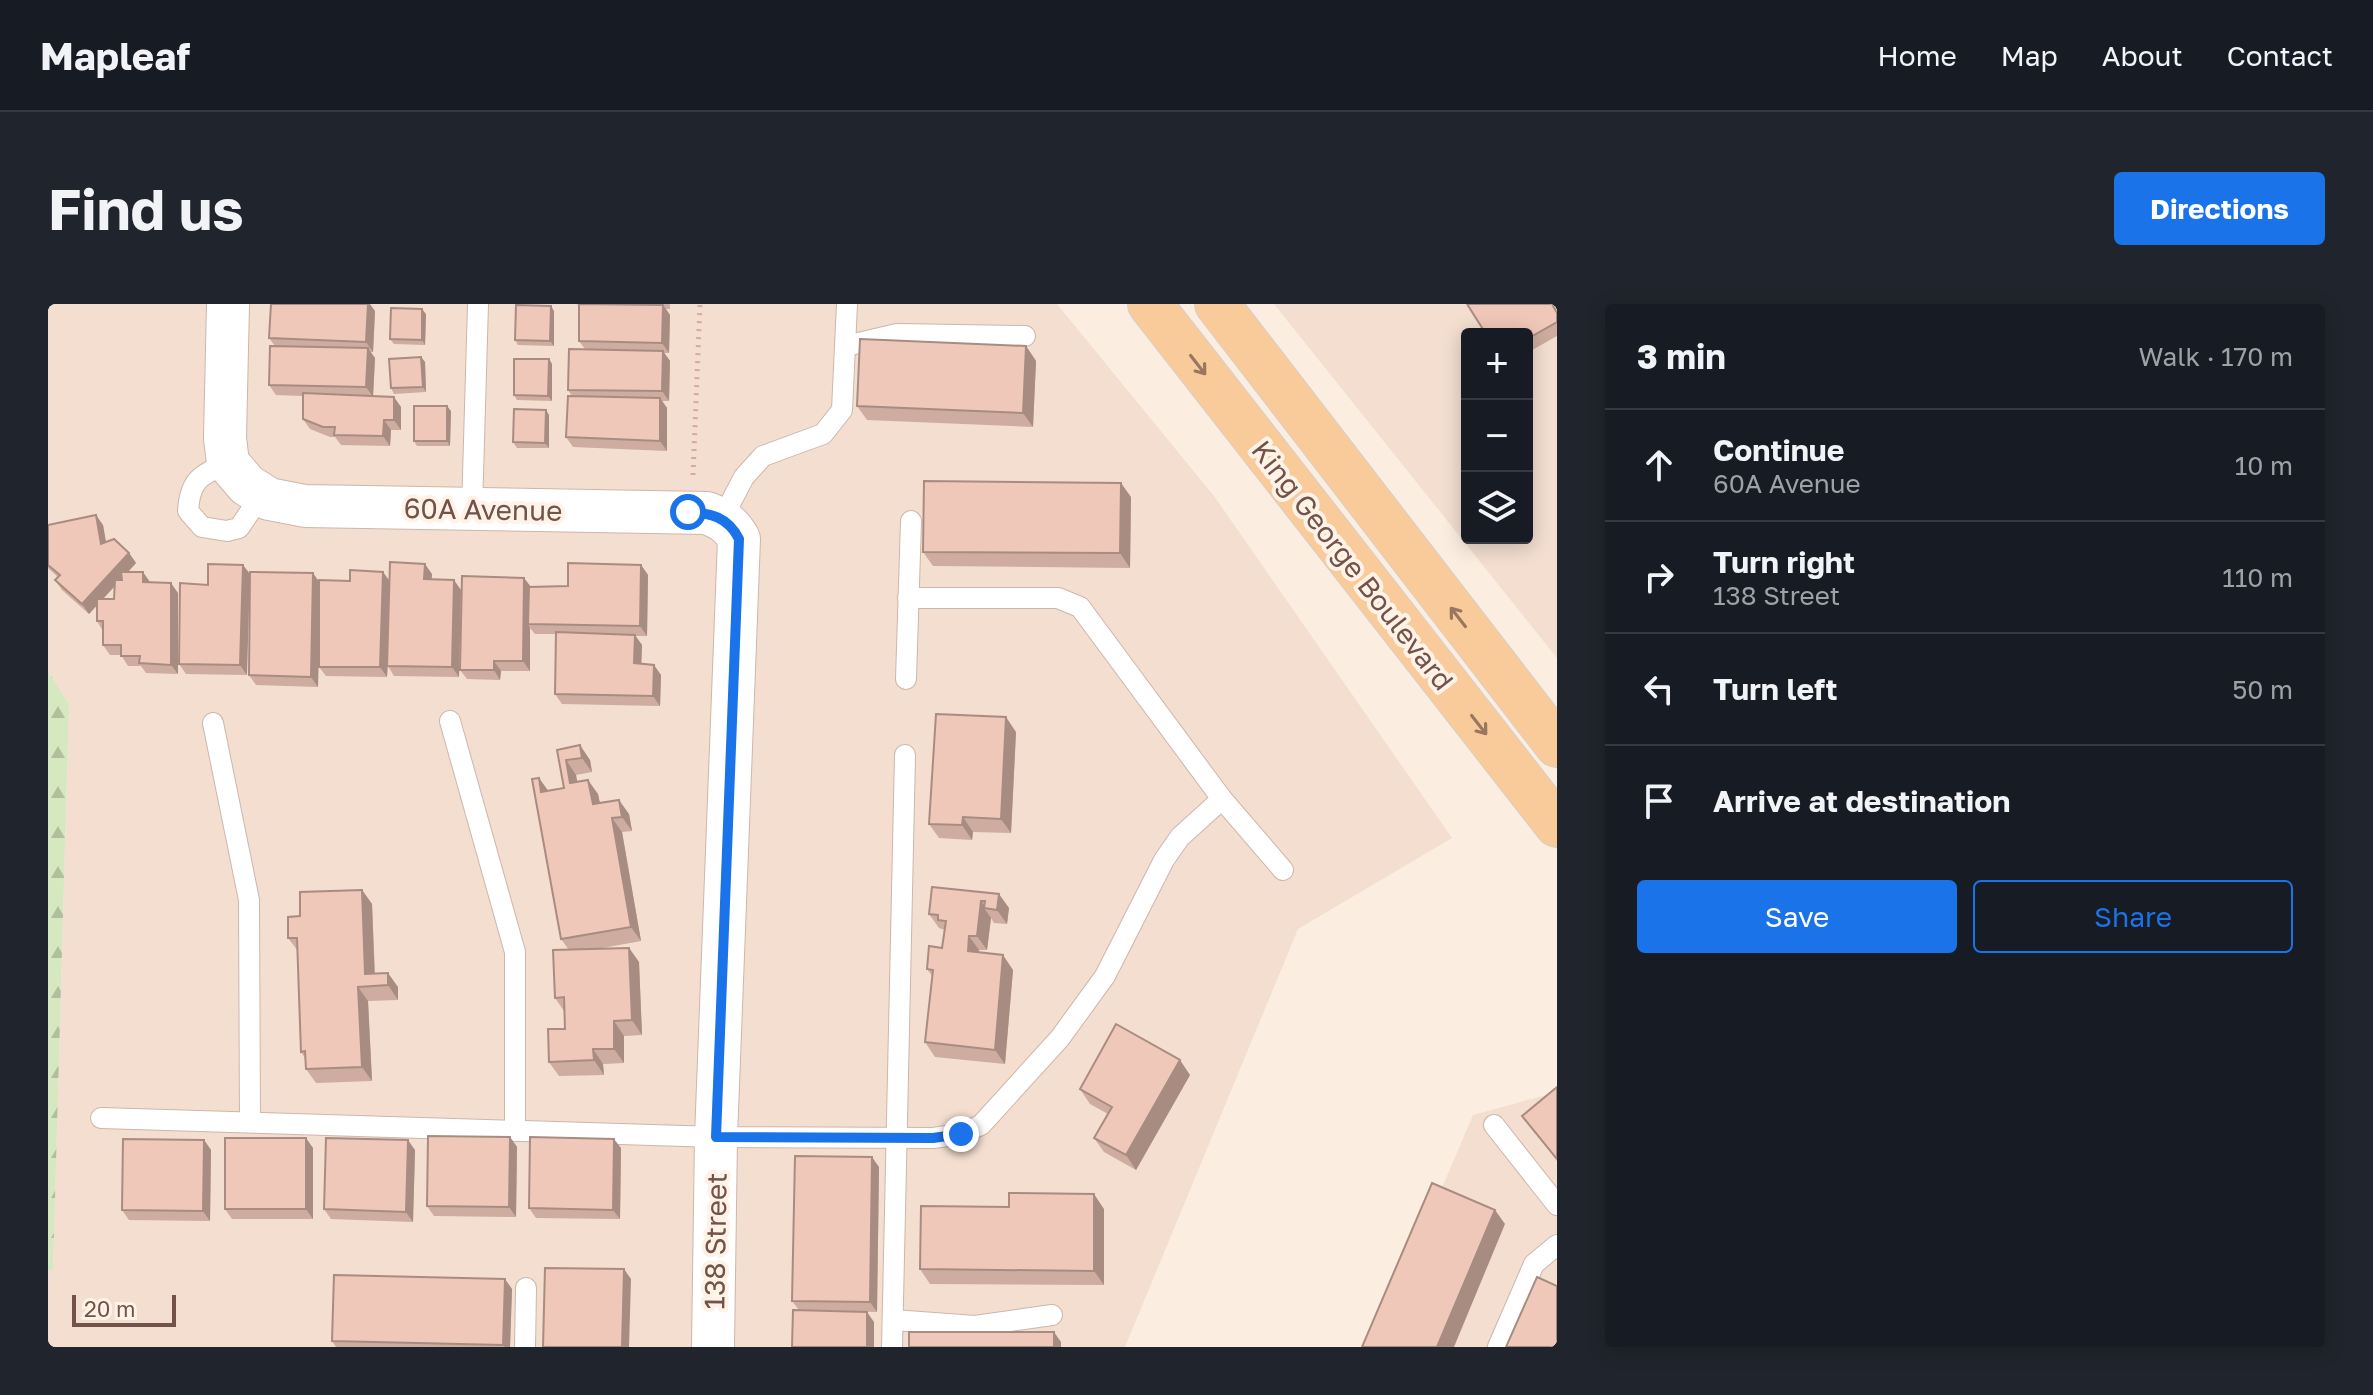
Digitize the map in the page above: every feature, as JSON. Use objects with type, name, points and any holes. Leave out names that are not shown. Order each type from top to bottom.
[{"type":"main road","name":"King George Boulevard","points":[[1150,304],[1557,825]]},
{"type":"main road","name":"King George Boulevard","points":[[1217,304],[1557,745]]},
{"type":"street","name":"60A Avenue","points":[[228,304],[225,438],[246,481],[269,499],[305,506],[707,513],[722,519]]},
{"type":"street","name":"138 Street","points":[[713,1347],[716,1137],[739,539],[732,526],[722,519]]},
{"type":"lane","points":[[472,510],[478,304]]},
{"type":"lane","points":[[722,519],[744,477],[763,456],[823,434],[842,410],[847,304]]},
{"type":"lane","points":[[846,346],[897,334],[1025,336]]},
{"type":"lane","points":[[906,679],[911,521]]},
{"type":"lane","points":[[908,598],[1058,598],[1080,607],[1222,799],[1283,870]]},
{"type":"lane","points":[[450,721],[515,952],[515,1131]]},
{"type":"lane","points":[[213,723],[249,900],[250,1122]]},
{"type":"lane","points":[[892,1347],[905,755]]},
{"type":"lane","points":[[101,1118],[716,1137],[933,1138],[961,1134],[981,1125],[1069,1026],[1105,976],[1164,860],[1180,837],[1222,799]]},
{"type":"lane","points":[[1494,1125],[1557,1205]]},
{"type":"lane","points":[[1498,1347],[1534,1264],[1557,1245]]},
{"type":"lane","points":[[525,1347],[526,1288]]},
{"type":"lane","points":[[893,1320],[975,1326],[1052,1315]]},
{"type":"path","points":[[693,486],[700,304]]},
{"type":"shaded area","points":[[48,304],[1057,304],[1214,496],[1452,838],[1298,929],[1125,1347],[48,1347],[48,1270],[53,1269],[69,704],[48,671]]},
{"type":"shaded area","points":[[1274,304],[1557,304],[1557,658],[1466,544],[1533,544],[1533,328],[1461,328],[1461,538]]},
{"type":"shaded area","points":[[1557,1092],[1557,1347],[1374,1347],[1473,1115]]},
{"type":"green space","points":[[48,671],[69,704],[53,1270],[48,1270]]},
{"type":"building","points":[[271,304],[368,304],[366,342],[269,338]]},
{"type":"building","points":[[579,304],[663,305],[662,343],[579,341]]},
{"type":"building","points":[[1467,304],[1552,304],[1557,313],[1557,322],[1533,336],[1533,328],[1482,328]]},
{"type":"building","points":[[516,305],[551,306],[550,341],[515,340]]},
{"type":"building","points":[[391,308],[422,309],[422,340],[390,339]]},
{"type":"building","points":[[860,339],[1026,346],[1023,413],[857,406]]},
{"type":"building","points":[[270,346],[368,348],[366,387],[269,385]]},
{"type":"building","points":[[569,349],[663,351],[662,391],[568,390]]},
{"type":"building","points":[[421,357],[423,387],[391,388],[389,359]]},
{"type":"building","points":[[514,359],[549,359],[548,396],[514,395]]},
{"type":"building","points":[[303,393],[394,397],[394,420],[384,420],[383,436],[334,435],[335,427],[323,427],[303,419]]},
{"type":"building","points":[[568,396],[660,398],[660,441],[566,437]]},
{"type":"building","points":[[414,406],[447,406],[447,441],[414,441]]},
{"type":"building","points":[[514,409],[546,410],[545,443],[513,442]]},
{"type":"building","points":[[924,481],[1121,483],[1120,553],[923,552]]},
{"type":"building","points":[[96,515],[101,544],[114,539],[129,553],[82,604],[55,580],[60,575],[48,565],[48,525]]},
{"type":"building","points":[[390,562],[425,564],[424,579],[454,580],[452,667],[387,666]]},
{"type":"building","points":[[568,563],[641,565],[640,626],[528,624],[529,587],[568,586]]},
{"type":"building","points":[[208,564],[243,565],[240,665],[179,664],[180,583],[208,585]]},
{"type":"building","points":[[350,570],[383,572],[380,667],[319,667],[319,580],[350,581]]},
{"type":"building","points":[[121,572],[143,572],[143,582],[171,583],[171,665],[139,663],[140,656],[121,656],[121,645],[103,645],[103,621],[97,621],[97,599],[114,599],[115,580],[122,580]]},
{"type":"building","points":[[250,572],[313,573],[311,677],[249,675]]},
{"type":"building","points":[[462,576],[524,578],[523,661],[494,661],[494,670],[460,670]]},
{"type":"building","points":[[556,632],[635,635],[634,663],[654,665],[653,696],[555,694]]},
{"type":"building","points":[[936,714],[1006,717],[1001,819],[963,817],[962,825],[929,824]]},
{"type":"building","points":[[580,745],[582,758],[566,760],[570,783],[588,780],[593,804],[619,800],[622,817],[612,818],[631,927],[561,939],[532,779],[539,778],[541,792],[564,788],[557,750]]},
{"type":"building","points":[[932,887],[999,894],[997,910],[984,908],[985,901],[981,901],[977,936],[969,936],[968,951],[1003,955],[995,1050],[925,1042],[933,970],[927,969],[929,946],[942,948],[946,921],[938,920],[938,915],[929,914]]},
{"type":"building","points":[[362,890],[365,974],[388,973],[388,985],[358,987],[362,1067],[306,1069],[305,1051],[301,1052],[297,938],[288,938],[288,917],[300,916],[300,892]]},
{"type":"building","points":[[629,948],[632,1020],[614,1021],[614,1049],[593,1049],[594,1060],[549,1062],[548,1029],[565,1029],[564,997],[555,998],[553,950]]},
{"type":"building","points":[[1116,1024],[1180,1060],[1126,1155],[1094,1138],[1112,1107],[1080,1089]]},
{"type":"building","points":[[1557,1087],[1557,1159],[1522,1116]]},
{"type":"building","points":[[428,1136],[510,1137],[509,1207],[427,1206]]},
{"type":"building","points":[[530,1137],[614,1139],[613,1210],[529,1208]]},
{"type":"building","points":[[225,1138],[306,1138],[306,1209],[225,1209]]},
{"type":"building","points":[[326,1138],[408,1140],[406,1212],[324,1209]]},
{"type":"building","points":[[123,1139],[204,1140],[203,1211],[122,1210]]},
{"type":"building","points":[[795,1156],[872,1157],[870,1302],[792,1301]]},
{"type":"building","points":[[1432,1183],[1495,1210],[1437,1347],[1362,1347]]},
{"type":"building","points":[[1009,1193],[1094,1194],[1094,1271],[920,1269],[921,1206],[1009,1207]]},
{"type":"building","points":[[545,1268],[624,1269],[622,1347],[543,1347]]},
{"type":"building","points":[[334,1275],[505,1279],[503,1345],[332,1341]]},
{"type":"building","points":[[1537,1277],[1557,1286],[1557,1347],[1506,1347]]},
{"type":"building","points":[[793,1310],[867,1312],[867,1347],[792,1347]]},
{"type":"building","points":[[909,1332],[1054,1332],[1054,1347],[909,1347]]},
{"type":"route","points":[[688,512],[707,513],[722,519],[732,526],[739,539],[716,1137],[933,1138],[961,1134]]}]
